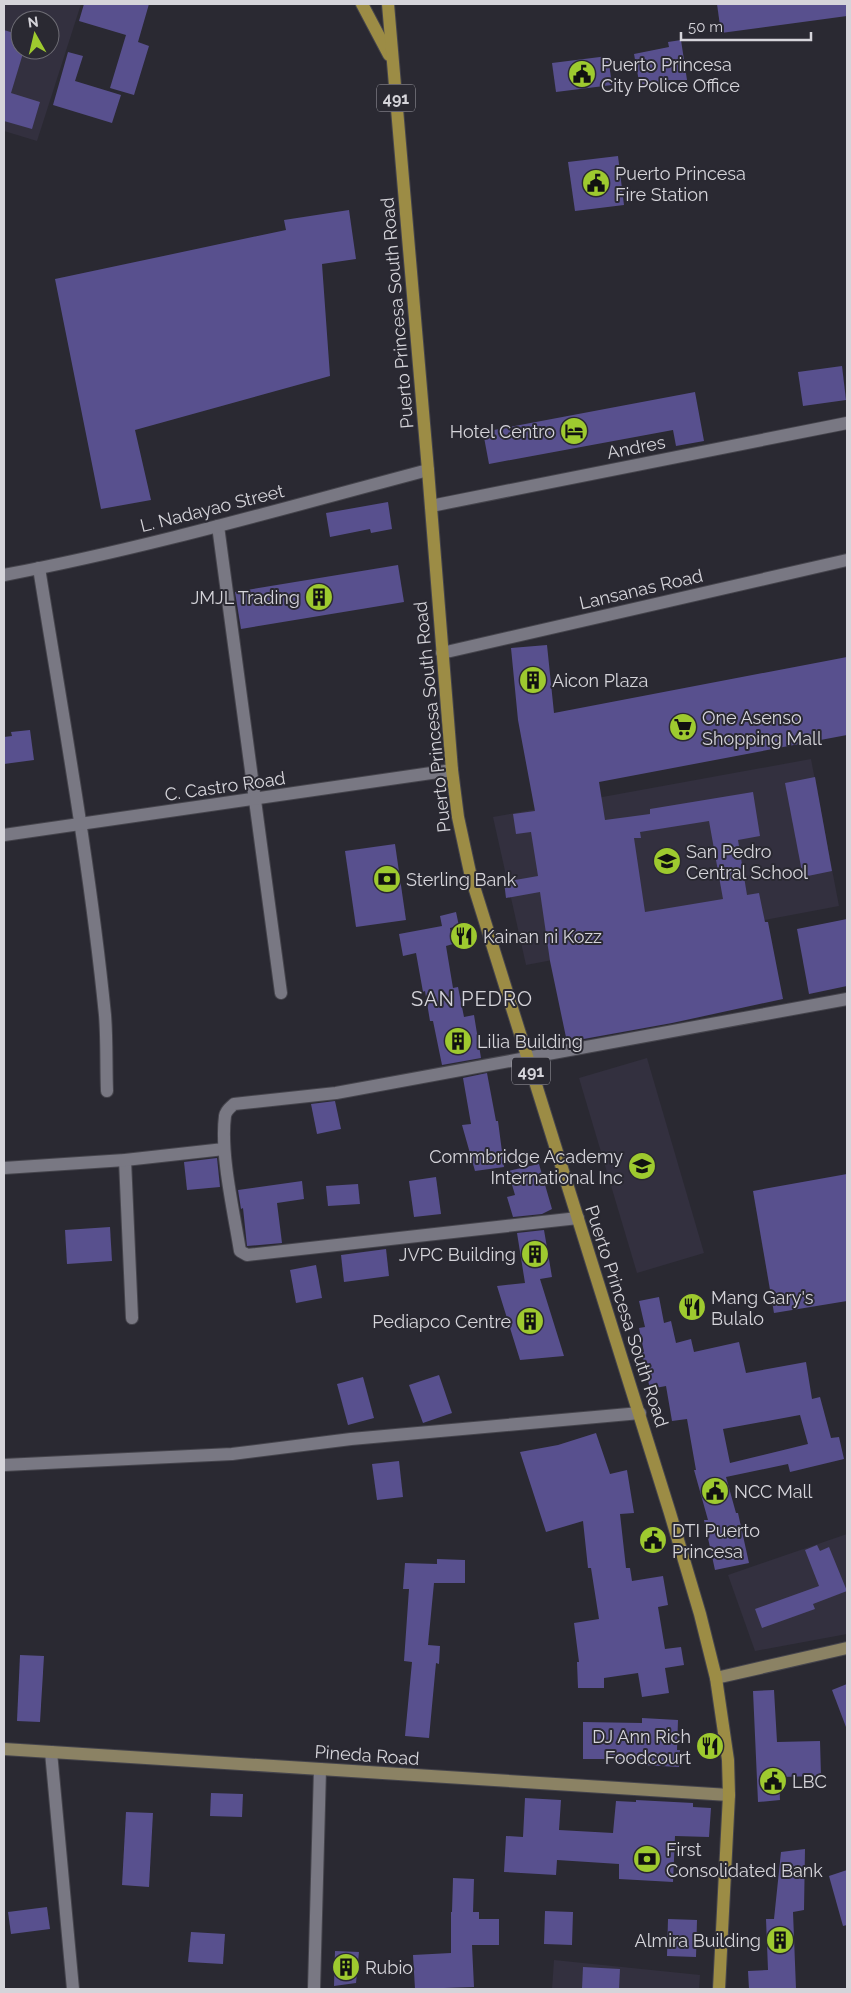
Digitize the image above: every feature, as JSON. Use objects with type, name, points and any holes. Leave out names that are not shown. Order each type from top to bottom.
[{"type":"main road","points":[[362,4],[392,59]]},
{"type":"main road","name":"Puerto Princesa South Road","points":[[388,4],[452,770],[458,817],[470,877],[640,1412],[683,1555],[716,1678],[728,1760],[729,1795],[719,1989]]},
{"type":"street","name":"Andres","points":[[431,506],[847,423]]},
{"type":"street","name":"L. Nadayao Street","points":[[4,575],[218,526],[428,470]]},
{"type":"street","points":[[218,526],[281,993]]},
{"type":"street","name":"Lansanas Road","points":[[442,653],[847,560]]},
{"type":"street","points":[[39,568],[80,824],[105,1017],[107,1091]]},
{"type":"street","name":"C. Castro Road","points":[[4,835],[452,770]]},
{"type":"street","points":[[578,1218],[247,1255],[240,1251],[224,1149],[225,1115],[234,1104],[336,1093],[847,998]]},
{"type":"street","points":[[4,1168],[124,1160],[224,1149]]},
{"type":"street","points":[[124,1160],[132,1318]]},
{"type":"street","points":[[4,1465],[232,1454],[351,1439],[640,1412]]},
{"type":"street","points":[[716,1678],[847,1648]]},
{"type":"street","name":"Pineda Road","points":[[4,1749],[729,1795]]},
{"type":"street","points":[[51,1752],[73,1989]]},
{"type":"street","points":[[314,1989],[320,1769]]},
{"type":"shaded area","points":[[4,4],[81,4],[37,141],[4,131]]},
{"type":"shaded area","name":"San Pedro Central School","points":[[811,759],[839,906],[526,965],[493,817]]},
{"type":"shaded area","name":"Commbridge Academy International Inc","points":[[647,1058],[704,1253],[637,1273],[579,1078]]},
{"type":"shaded area","points":[[847,1534],[847,1634],[755,1651],[728,1575]]},
{"type":"shaded area","points":[[554,1960],[700,1975],[699,1989],[552,1989]]},
{"type":"building","points":[[84,4],[149,4],[138,42],[149,46],[134,95],[110,88],[126,35],[79,21]]},
{"type":"building","points":[[717,4],[847,4],[847,16],[721,33]]},
{"type":"building","points":[[4,30],[10,32],[10,60],[21,60],[11,93],[40,102],[32,129],[4,121]]},
{"type":"building","points":[[681,40],[687,80],[661,80],[662,83],[640,87],[634,54],[669,47],[668,42]]},
{"type":"building","points":[[68,52],[83,56],[75,81],[121,95],[112,123],[53,105]]},
{"type":"building","name":"Puerto Princesa City Police Office","points":[[608,56],[612,85],[556,92],[552,63]]},
{"type":"building","name":"Puerto Princesa Fire Station","points":[[618,156],[624,205],[575,211],[568,162]]},
{"type":"building","points":[[349,210],[356,259],[322,264],[330,376],[135,430],[151,500],[101,509],[55,279],[286,230],[284,220]]},
{"type":"building","points":[[842,366],[846,400],[803,406],[798,372]]},
{"type":"building","points":[[695,392],[704,441],[676,446],[673,430],[489,464],[483,432]]},
{"type":"building","points":[[388,502],[392,529],[371,533],[370,529],[330,537],[326,513]]},
{"type":"building","name":"JMJL Trading","points":[[398,565],[404,602],[241,629],[235,592]]},
{"type":"building","points":[[547,645],[554,713],[847,657],[847,735],[599,782],[605,820],[650,814],[650,809],[753,792],[760,836],[738,840],[747,895],[759,893],[765,922],[768,922],[783,999],[672,1023],[567,1042],[550,961],[540,892],[506,898],[504,882],[538,876],[531,832],[516,834],[513,814],[535,811],[518,720],[511,648]],"holes":[[[709,821],[723,899],[645,912],[634,838],[641,838],[640,832]]]},
{"type":"building","points":[[30,730],[34,760],[4,764],[4,737],[12,736],[11,732]]},
{"type":"building","points":[[815,777],[832,871],[803,877],[785,783]]},
{"type":"building","points":[[395,844],[406,920],[356,927],[345,851]]},
{"type":"building","points":[[456,912],[459,926],[450,928],[453,944],[446,946],[453,988],[458,987],[464,1017],[474,1015],[481,1058],[442,1065],[433,1021],[430,1021],[425,991],[423,992],[416,953],[403,956],[399,934],[442,926],[440,916]]},
{"type":"building","points":[[847,919],[847,986],[809,994],[797,929]]},
{"type":"building","points":[[487,1073],[496,1121],[498,1121],[504,1167],[475,1171],[462,1125],[471,1124],[463,1078]]},
{"type":"building","points":[[335,1101],[341,1129],[317,1134],[311,1104]]},
{"type":"building","points":[[217,1158],[220,1187],[187,1190],[184,1162]]},
{"type":"building","points":[[539,1164],[552,1209],[542,1214],[513,1217],[507,1197],[515,1195],[508,1171]]},
{"type":"building","points":[[847,1174],[847,1301],[774,1313],[753,1191]]},
{"type":"building","points":[[436,1177],[441,1214],[414,1217],[409,1181]]},
{"type":"building","points":[[302,1181],[304,1199],[277,1203],[282,1243],[247,1246],[243,1208],[241,1209],[238,1190]]},
{"type":"building","points":[[358,1184],[360,1204],[328,1206],[326,1186]]},
{"type":"building","points":[[110,1227],[112,1261],[67,1264],[65,1230]]},
{"type":"building","name":"Pediapco Centre","points":[[544,1230],[552,1277],[540,1279],[564,1356],[520,1360],[497,1286],[525,1283],[517,1233]]},
{"type":"building","points":[[386,1249],[389,1276],[344,1282],[341,1255]]},
{"type":"building","points":[[316,1265],[322,1298],[296,1303],[290,1270]]},
{"type":"building","points":[[659,1297],[664,1323],[671,1321],[676,1343],[691,1339],[694,1352],[739,1342],[746,1373],[806,1362],[812,1399],[820,1397],[831,1438],[839,1437],[844,1459],[790,1472],[788,1464],[726,1477],[736,1513],[738,1513],[749,1563],[715,1570],[704,1520],[708,1520],[694,1470],[696,1470],[687,1419],[672,1421],[666,1386],[650,1389],[642,1353],[644,1352],[639,1328],[645,1327],[639,1301]],"holes":[[[800,1415],[808,1444],[730,1463],[723,1429]]]},
{"type":"building","points":[[439,1375],[452,1413],[423,1423],[409,1385]]},
{"type":"building","points":[[363,1377],[374,1418],[348,1425],[337,1384]]},
{"type":"building","points":[[596,1433],[610,1474],[627,1470],[634,1513],[620,1514],[626,1568],[630,1568],[632,1581],[663,1576],[668,1605],[658,1607],[665,1649],[681,1647],[684,1665],[665,1668],[669,1693],[642,1697],[638,1673],[604,1678],[604,1688],[578,1688],[577,1662],[579,1662],[574,1623],[599,1619],[591,1568],[588,1568],[583,1521],[546,1532],[520,1452],[558,1445]]},
{"type":"building","points":[[399,1461],[403,1497],[377,1500],[372,1464]]},
{"type":"building","points":[[817,1545],[820,1551],[829,1547],[847,1591],[813,1604],[815,1609],[762,1628],[755,1609],[819,1586],[805,1550]]},
{"type":"building","points":[[437,1559],[465,1560],[465,1583],[434,1583],[428,1645],[440,1646],[439,1664],[436,1663],[429,1738],[405,1736],[412,1662],[404,1661],[409,1589],[403,1589],[405,1563],[437,1564]]},
{"type":"building","points":[[20,1655],[44,1656],[40,1722],[17,1721]]},
{"type":"building","points":[[847,1684],[847,1727],[846,1727],[832,1690]]},
{"type":"building","points":[[774,1690],[777,1742],[820,1741],[821,1776],[779,1777],[780,1800],[758,1802],[753,1691]]},
{"type":"building","points":[[642,1718],[678,1720],[677,1750],[680,1750],[679,1767],[642,1765],[643,1759],[583,1759],[583,1722],[642,1723]]},
{"type":"building","points":[[211,1793],[243,1794],[242,1817],[210,1816]]},
{"type":"building","points":[[525,1798],[561,1800],[559,1830],[613,1833],[616,1801],[636,1802],[636,1800],[693,1803],[693,1807],[711,1808],[709,1837],[675,1836],[673,1882],[619,1879],[619,1864],[557,1860],[556,1875],[504,1872],[506,1836],[523,1837]]},
{"type":"building","points":[[126,1812],[153,1813],[149,1887],[122,1885]]},
{"type":"building","points":[[805,1849],[804,1910],[793,1912],[796,1989],[749,1989],[748,1971],[768,1970],[766,1919],[774,1919],[781,1852]]},
{"type":"building","points":[[847,1870],[847,1925],[843,1926],[829,1876]]},
{"type":"building","points":[[453,1878],[474,1879],[473,1912],[479,1912],[479,1919],[499,1919],[499,1945],[472,1945],[474,1987],[415,1989],[413,1955],[451,1953]]},
{"type":"building","points":[[47,1907],[50,1929],[11,1934],[8,1912]]},
{"type":"building","points":[[545,1911],[573,1912],[572,1945],[544,1944]]},
{"type":"building","points":[[668,1919],[697,1920],[696,1957],[667,1956]]},
{"type":"building","points":[[191,1932],[225,1934],[223,1964],[188,1962]]},
{"type":"building","name":"Rubio","points":[[335,1951],[359,1952],[356,1983],[334,1986]]},
{"type":"building","points":[[583,1967],[620,1969],[619,1989],[582,1989]]},
{"type":"place","name":"Puerto Princesa City Police Office","points":[[582,74]]},
{"type":"place","name":"Puerto Princesa Fire Station","points":[[596,183]]},
{"type":"place","name":"Hotel Centro","points":[[574,431]]},
{"type":"place","name":"JMJL Trading","points":[[319,597]]},
{"type":"place","name":"Aicon Plaza","points":[[533,680]]},
{"type":"place","name":"One Asenso Shopping Mall","points":[[683,727]]},
{"type":"place","name":"San Pedro Central School","points":[[667,861]]},
{"type":"place","name":"Sterling Bank","points":[[387,879]]},
{"type":"place","name":"Kainan ni Kozz","points":[[464,936]]},
{"type":"place","name":"Lilia Building","points":[[458,1041]]},
{"type":"place","name":"Commbridge Academy International Inc","points":[[642,1166]]},
{"type":"place","name":"JVPC Building","points":[[535,1254]]},
{"type":"place","name":"Mang Gary's Bulalo","points":[[692,1307]]},
{"type":"place","name":"Pediapco Centre","points":[[530,1321]]},
{"type":"place","name":"NCC Mall","points":[[715,1491]]},
{"type":"place","name":"DTI Puerto Princesa","points":[[653,1540]]},
{"type":"place","name":"DJ Ann Rich Foodcourt","points":[[710,1746]]},
{"type":"place","name":"LBC","points":[[773,1781]]},
{"type":"place","name":"First Consolidated Bank","points":[[647,1859]]},
{"type":"place","name":"Almira Building","points":[[780,1940]]},
{"type":"place","name":"Rubio","points":[[346,1967]]},
{"type":"district","name":"SAN PEDRO","points":[[472,999]]}]
